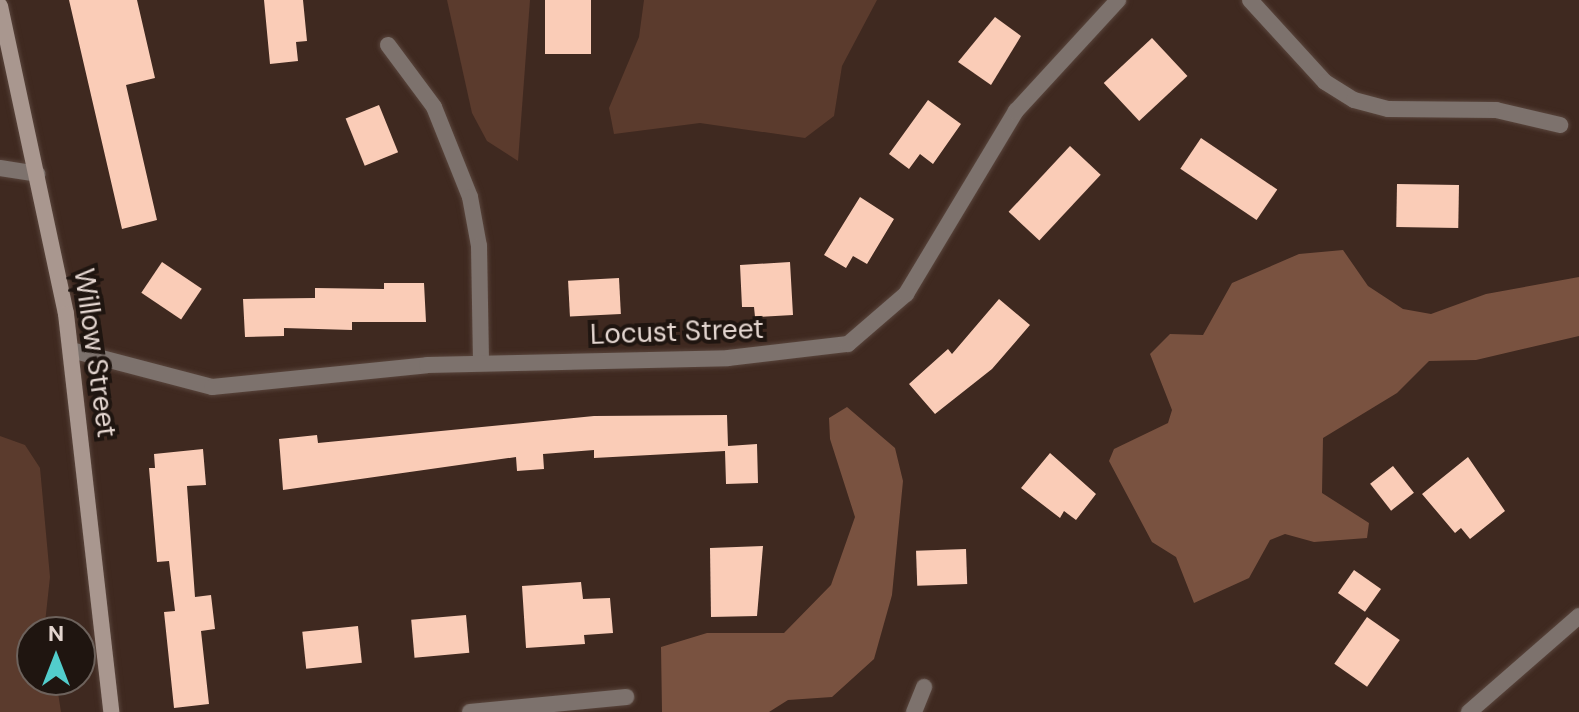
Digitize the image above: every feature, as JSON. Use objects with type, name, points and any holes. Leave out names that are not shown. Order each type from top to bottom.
[{"type":"street","name":"Locust Street","points":[[71,350],[212,387],[481,363],[799,353],[868,333],[915,281],[1016,111],[1118,0]]},
{"type":"street","points":[[1250,0],[1325,82],[1354,100],[1388,109],[1496,110],[1560,125]]},
{"type":"street","name":"Willow Street","points":[[0,6],[38,174],[71,350],[111,712]]},
{"type":"street","points":[[388,45],[434,107],[470,197],[479,246],[481,363]]},
{"type":"street","points":[[0,168],[38,174]]},
{"type":"street","points":[[1469,712],[1579,616]]},
{"type":"street","points":[[914,712],[924,687]]},
{"type":"street","points":[[470,712],[626,697]]},
{"type":"shaded area","points":[[447,0],[530,0],[518,161],[487,141],[472,113]]},
{"type":"shaded area","points":[[644,0],[877,0],[842,66],[834,116],[805,138],[700,123],[614,134],[609,108],[639,37]]},
{"type":"shaded area","points":[[1343,250],[1368,286],[1403,309],[1431,314],[1486,294],[1579,277],[1579,336],[1476,360],[1429,361],[1397,393],[1323,438],[1322,493],[1369,523],[1367,538],[1314,542],[1285,534],[1270,540],[1249,578],[1194,603],[1176,557],[1152,542],[1109,461],[1114,449],[1168,423],[1172,410],[1150,354],[1170,334],[1203,335],[1232,283],[1299,254]]},
{"type":"shaded area","points":[[847,407],[895,448],[903,481],[892,595],[874,659],[832,697],[788,700],[769,712],[662,712],[661,647],[707,633],[784,633],[831,585],[855,517],[830,439],[829,418]]},
{"type":"shaded area","points":[[0,436],[25,445],[40,468],[50,577],[46,616],[16,616],[16,696],[58,696],[61,712],[0,712]]},
{"type":"building","points":[[69,0],[137,0],[155,78],[126,85],[157,220],[122,229]]},
{"type":"building","points":[[264,0],[303,0],[307,41],[296,42],[298,61],[270,64]]},
{"type":"building","points":[[545,0],[591,0],[591,54],[545,54]]},
{"type":"building","points":[[995,17],[1021,36],[991,85],[958,62]]},
{"type":"building","points":[[1152,38],[1187,76],[1139,121],[1104,83]]},
{"type":"building","points":[[928,100],[961,124],[933,164],[920,154],[909,169],[889,154]]},
{"type":"building","points":[[379,105],[398,152],[365,166],[346,118]]},
{"type":"building","points":[[1201,138],[1277,189],[1257,220],[1180,169]]},
{"type":"building","points":[[1070,146],[1101,175],[1039,240],[1009,212]]},
{"type":"building","points":[[1397,184],[1459,185],[1458,228],[1396,227]]},
{"type":"building","points":[[860,197],[894,219],[867,264],[853,256],[846,268],[824,255]]},
{"type":"building","points":[[162,262],[202,289],[181,320],[141,293]]},
{"type":"building","points":[[790,262],[793,315],[755,317],[754,307],[742,307],[740,265]]},
{"type":"building","points":[[619,278],[621,314],[570,317],[568,281]]},
{"type":"building","points":[[384,283],[424,283],[426,322],[352,322],[352,330],[284,328],[284,336],[245,337],[243,299],[315,298],[315,288],[384,289]]},
{"type":"building","points":[[999,299],[1030,325],[992,369],[935,414],[909,384],[948,349],[952,354]]},
{"type":"building","points":[[727,415],[728,446],[757,444],[758,483],[726,484],[725,451],[594,458],[594,450],[543,454],[544,469],[517,471],[516,457],[283,490],[279,439],[317,435],[318,443],[594,416]]},
{"type":"building","points":[[203,449],[206,485],[187,486],[195,597],[211,595],[215,629],[201,631],[209,704],[174,708],[164,612],[175,611],[169,561],[157,562],[149,468],[155,468],[154,454]]},
{"type":"building","points":[[1050,453],[1096,494],[1076,520],[1064,511],[1060,518],[1021,488]]},
{"type":"building","points":[[1468,457],[1505,511],[1470,539],[1461,528],[1455,533],[1422,494]]},
{"type":"building","points":[[1393,466],[1414,493],[1391,511],[1370,484]]},
{"type":"building","points":[[763,546],[757,616],[711,617],[710,548]]},
{"type":"building","points":[[966,549],[967,584],[917,586],[916,551]]},
{"type":"building","points":[[1354,570],[1381,589],[1365,612],[1338,593]]},
{"type":"building","points":[[581,582],[583,599],[610,598],[613,633],[584,635],[585,644],[526,648],[522,586]]},
{"type":"building","points":[[466,615],[469,653],[415,658],[411,620]]},
{"type":"building","points":[[1367,617],[1400,640],[1367,687],[1334,664]]},
{"type":"building","points":[[358,626],[362,663],[306,669],[302,632]]}]
